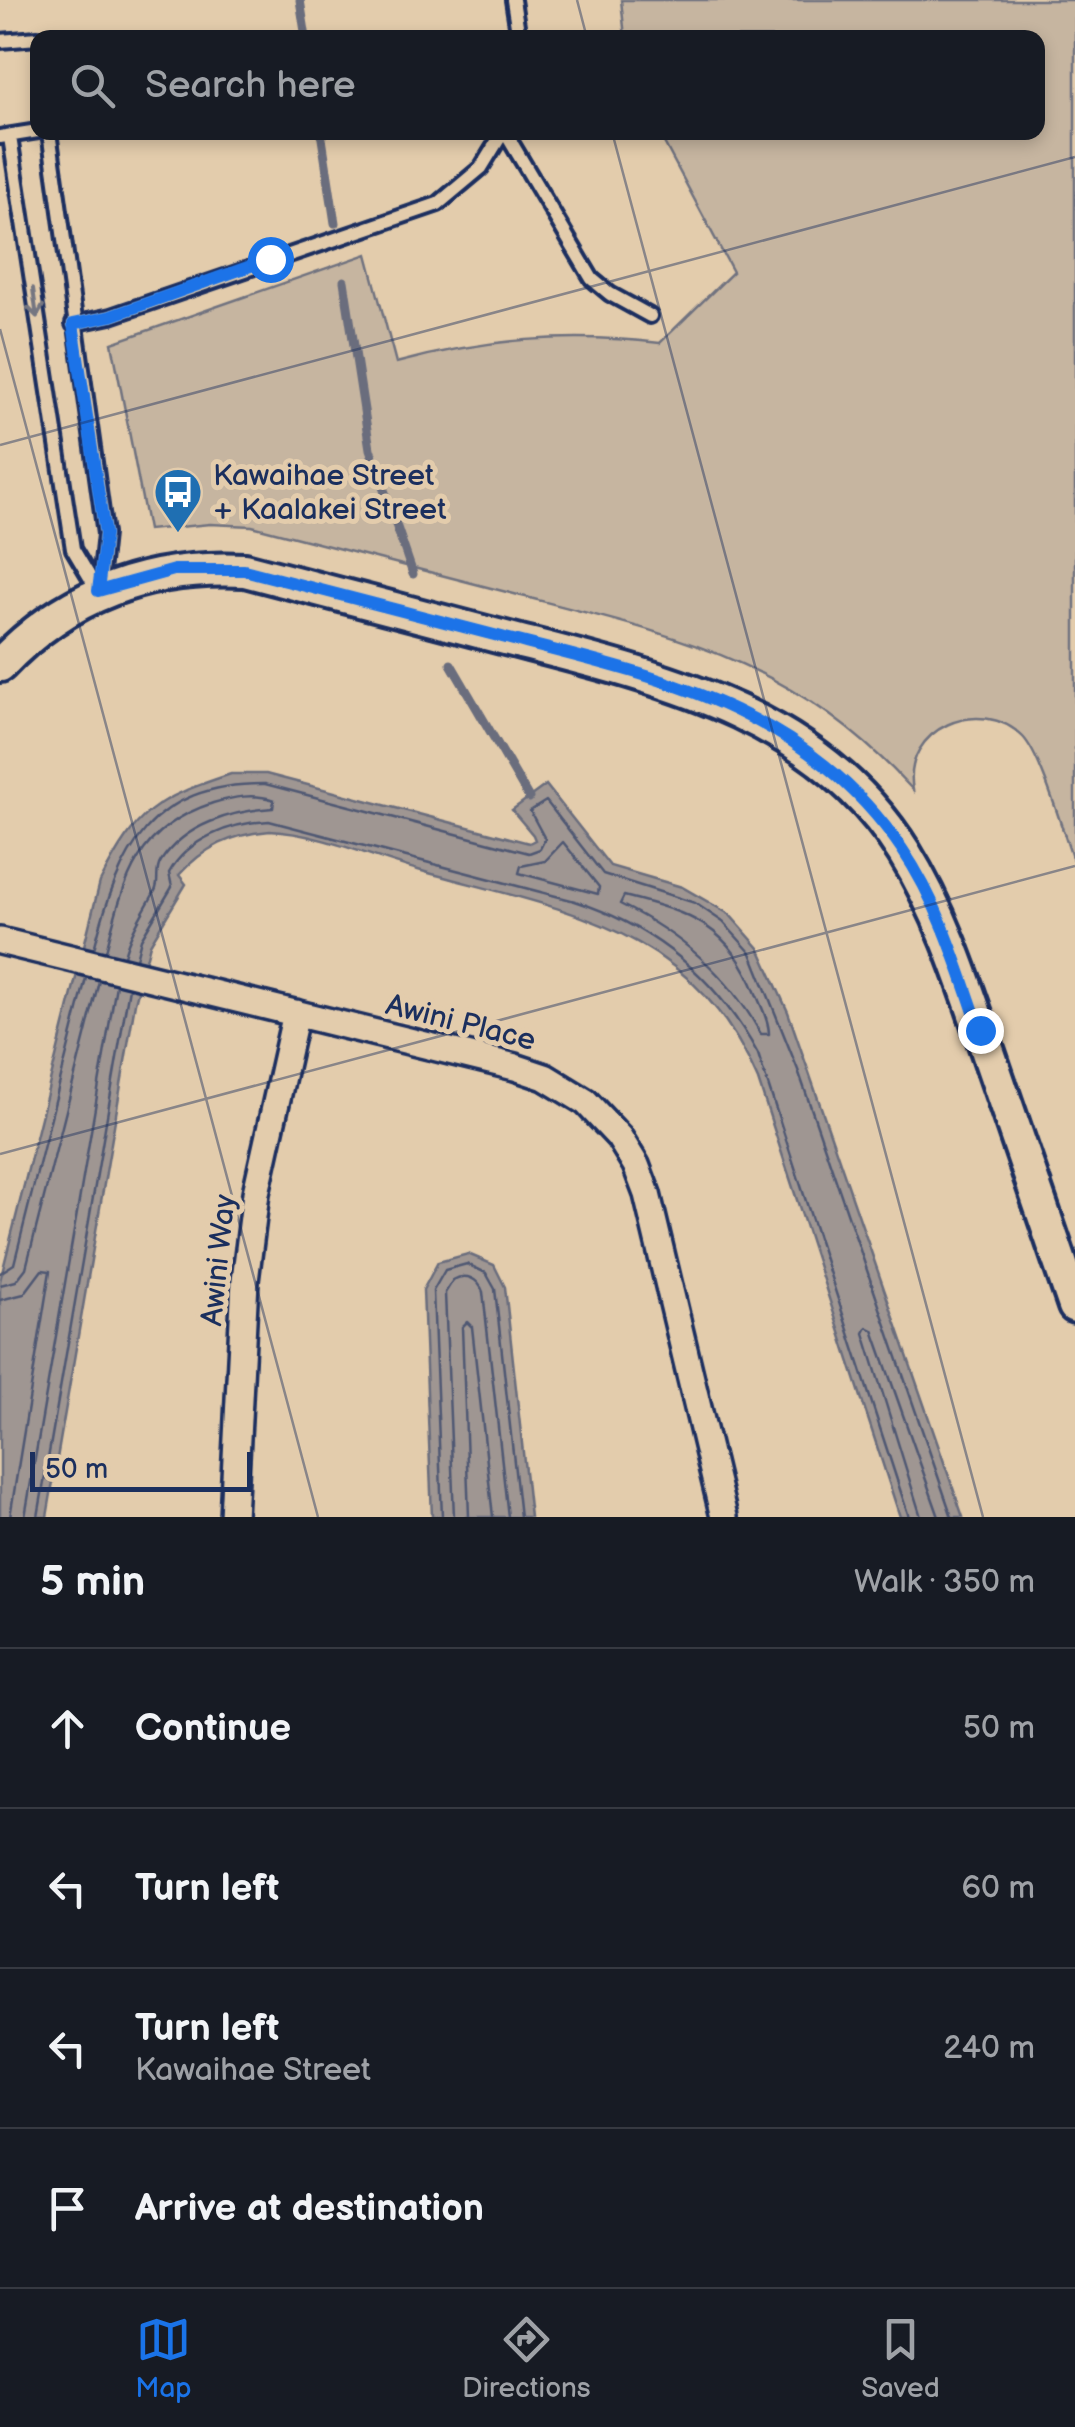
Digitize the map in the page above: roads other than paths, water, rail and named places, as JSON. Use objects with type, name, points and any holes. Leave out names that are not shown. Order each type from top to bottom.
[{"type":"street","points":[[0,665],[45,622],[98,591],[174,570],[244,570],[666,680],[722,702],[785,735],[852,788],[879,818],[904,851],[942,922],[1075,1306]]},
{"type":"street","name":"Awini Place","points":[[0,941],[530,1071],[573,1093],[609,1124],[628,1150],[647,1194],[724,1517]]},
{"type":"street","name":"Awini Way","points":[[233,1517],[245,1281],[254,1210],[296,1014]]},
{"type":"lane","points":[[513,0],[518,30]]},
{"type":"lane","points":[[0,42],[30,39]]},
{"type":"lane","points":[[30,132],[5,137],[73,549],[98,591]]},
{"type":"lane","points":[[50,140],[105,534],[98,591]]},
{"type":"lane","points":[[73,324],[111,316],[438,204],[480,168],[499,140]]},
{"type":"lane","points":[[509,140],[592,279],[650,316]]},
{"type":"water","points":[[231,774],[266,774],[529,843],[535,840],[533,835],[512,810],[546,785],[610,866],[682,887],[729,914],[759,948],[788,1012],[963,1517],[900,1517],[758,1080],[730,1028],[697,987],[659,956],[617,932],[571,913],[326,841],[270,831],[220,844],[189,865],[179,875],[186,884],[150,944],[135,1003],[47,1517],[0,1517],[0,1281],[100,882],[125,838],[151,810],[184,791]]},
{"type":"water","points":[[468,1254],[494,1265],[505,1287],[530,1517],[432,1517],[423,1290],[438,1262]]},
{"type":"waterway","points":[[300,0],[305,30]]},
{"type":"waterway","points":[[322,140],[335,223]]},
{"type":"waterway","points":[[344,281],[370,449],[413,574]]},
{"type":"waterway","points":[[451,664],[529,798]]},
{"type":"place","name":"Kawaihae Street + Kaalakei Street","points":[[178,534]]}]
